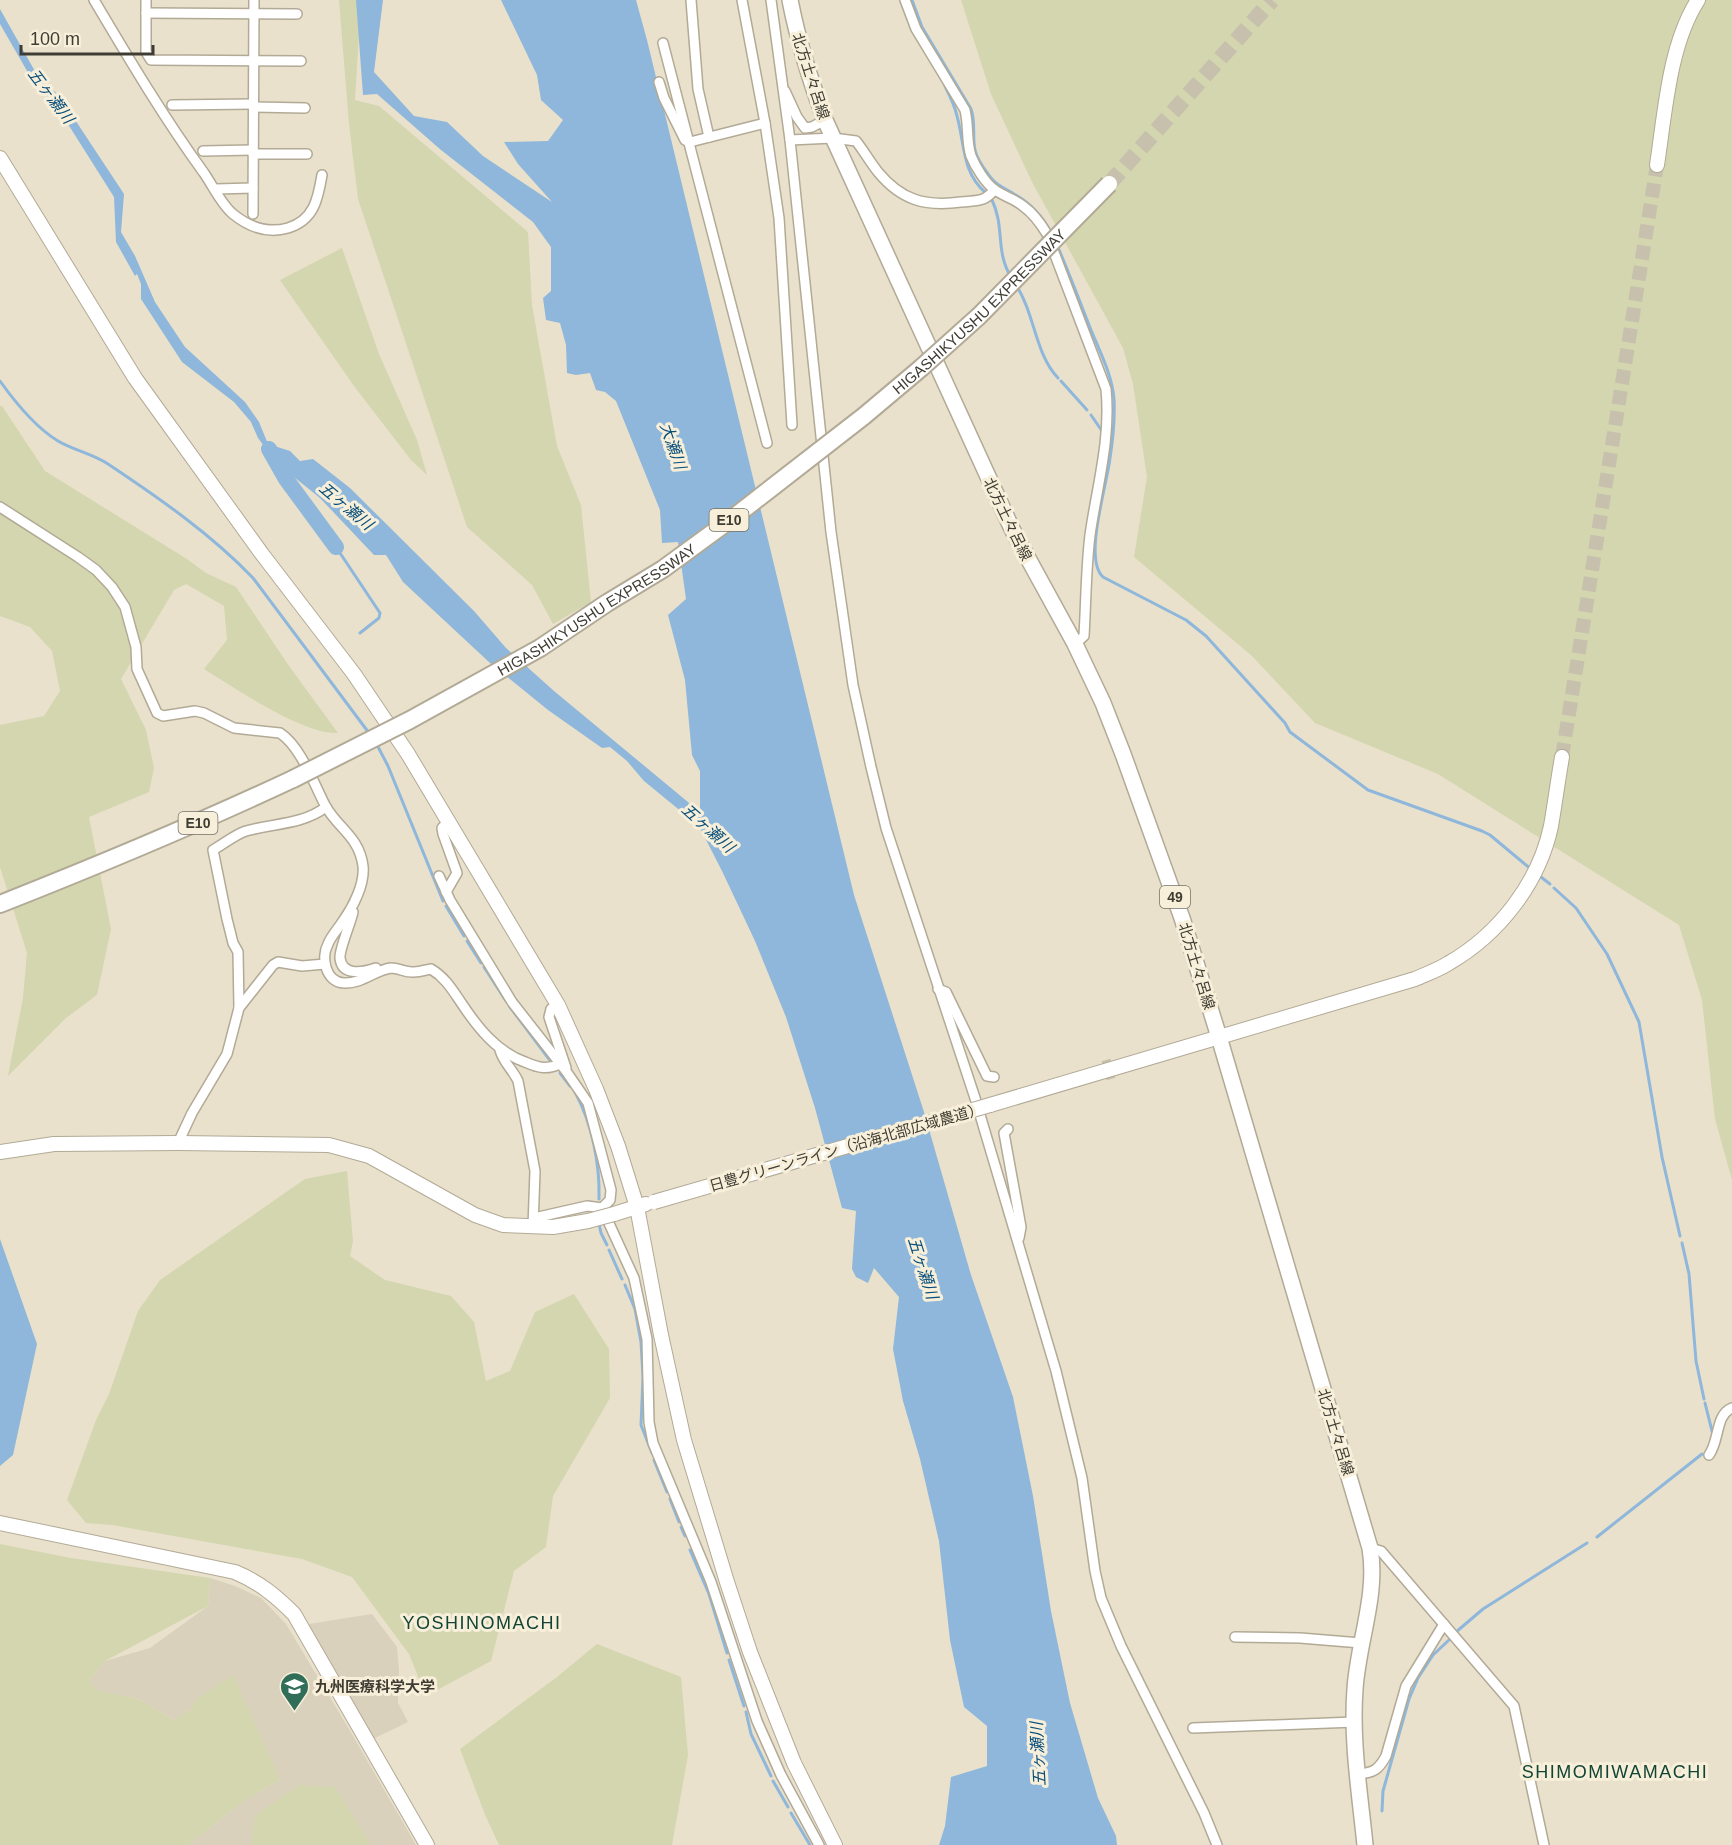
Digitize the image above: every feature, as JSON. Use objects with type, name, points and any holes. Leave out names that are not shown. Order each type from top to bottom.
[{"type":"highway","name":"HIGASHIKYUSHU EXPRESSWAY","points":[[0,903],[102,864],[293,779],[410,720],[540,648],[663,569],[856,422],[921,368],[987,308],[1109,184]]},
{"type":"highway","points":[[0,911],[102,864]]},
{"type":"main road","name":"北方土々呂線","points":[[790,0],[795,29],[825,120],[1012,529],[1075,644],[1102,703],[1152,833],[1219,1037],[1370,1548],[1374,1569],[1354,1690],[1358,1774],[1365,1845]]},
{"type":"street","points":[[94,0],[162,112],[231,213],[254,228],[273,231],[297,225],[314,209],[318,200],[322,175]]},
{"type":"street","points":[[146,0],[146,52],[151,60],[301,61]]},
{"type":"street","points":[[254,0],[254,214]]},
{"type":"street","points":[[691,0],[698,89],[709,137]]},
{"type":"street","points":[[742,0],[765,123],[779,218],[792,425]]},
{"type":"street","points":[[771,0],[790,140],[831,532],[853,685],[886,828],[975,1098],[1056,1371],[1082,1478],[1101,1598],[1121,1646],[1204,1813],[1217,1845]]},
{"type":"street","points":[[906,0],[916,29],[965,110],[969,123],[968,142],[977,168],[994,190],[1024,206],[1047,234],[1106,389],[1108,406],[1105,453],[1090,536],[1084,636],[1075,644]]},
{"type":"street","points":[[1657,165],[1678,46],[1686,23],[1698,0]]},
{"type":"street","points":[[146,13],[297,14]]},
{"type":"street","points":[[663,43],[767,443]]},
{"type":"street","points":[[659,82],[664,98],[685,140],[690,142],[765,123]]},
{"type":"street","points":[[782,84],[797,117],[805,128],[825,120]]},
{"type":"street","points":[[172,105],[305,108]]},
{"type":"street","points":[[790,140],[833,138],[856,141],[877,171],[890,184],[905,196],[921,203],[944,204],[980,200],[988,197],[994,190]]},
{"type":"street","points":[[203,151],[307,154]]},
{"type":"street","points":[[0,158],[135,378],[255,544],[354,674],[408,754],[558,1005],[596,1089],[618,1146],[637,1206],[661,1335],[684,1440],[707,1521],[750,1652],[794,1763],[835,1845]]},
{"type":"street","points":[[216,189],[253,188]]},
{"type":"street","points":[[0,507],[78,557],[112,586],[125,607],[136,647],[137,669],[157,713],[163,716],[195,711],[234,728],[280,733],[289,741],[304,763],[326,807],[350,834],[361,854],[363,874],[345,918],[328,943],[324,954],[325,964],[332,978],[343,983],[360,981],[382,970],[394,968]]},
{"type":"street","name":"日豊グリーンライン（沿海北部広域農道）","points":[[0,1152],[54,1144],[329,1145],[369,1156],[474,1215],[503,1225],[533,1223],[553,1227],[588,1221],[608,1211],[654,1202],[1415,979],[1448,964],[1482,940],[1506,916],[1530,883],[1550,828],[1562,757]]},
{"type":"street","points":[[178,1143],[192,1113],[227,1054],[239,1008],[238,952],[233,943],[227,920],[213,850],[244,832],[297,822],[309,818],[326,807]]},
{"type":"street","points":[[446,892],[457,873],[443,834],[442,828],[448,822]]},
{"type":"street","points":[[439,876],[470,935],[512,1002],[588,1103],[611,1190],[608,1211],[634,1278],[646,1339],[649,1422],[653,1443],[711,1582],[757,1721],[781,1776],[819,1845]]},
{"type":"street","points":[[357,892],[350,927],[341,950],[340,958],[346,969],[359,972],[376,967],[394,968],[413,973],[431,969],[448,982],[474,1022],[500,1050],[513,1058],[547,1069],[563,1068]]},
{"type":"street","points":[[239,1008],[273,965],[278,962],[302,966],[325,964]]},
{"type":"street","points":[[938,988],[946,992],[987,1076],[994,1077]]},
{"type":"street","points":[[558,1005],[551,1009],[549,1017],[563,1068]]},
{"type":"street","points":[[500,1050],[502,1058],[514,1070],[518,1081],[531,1142],[536,1171],[533,1223],[587,1206],[608,1211]]},
{"type":"street","points":[[1008,1129],[1004,1133],[1021,1227],[1019,1241]]},
{"type":"street","points":[[1709,1455],[1714,1448],[1720,1420],[1726,1411],[1732,1408]]},
{"type":"street","points":[[0,1523],[235,1572],[254,1580],[267,1589],[294,1614],[427,1845]]},
{"type":"street","points":[[1370,1548],[1381,1551],[1514,1706],[1544,1845]]},
{"type":"street","points":[[1358,1774],[1376,1771],[1381,1766],[1406,1686],[1444,1624]]},
{"type":"street","points":[[1235,1637],[1300,1638],[1361,1643]]},
{"type":"street","points":[[1193,1728],[1355,1722]]},
{"type":"shaded area","name":"九州医療科学大学","points":[[210,1578],[261,1598],[286,1624],[416,1845],[188,1845],[245,1800],[280,1780],[192,1709],[174,1720],[139,1699],[94,1690],[89,1681],[105,1661],[150,1648],[208,1606]]},
{"type":"shaded area","points":[[372,1614],[397,1647],[398,1703],[408,1722],[373,1739],[309,1624]]},
{"type":"green space","points":[[339,0],[361,0],[355,100],[379,106],[528,232],[532,305],[557,446],[581,505],[591,602],[553,624],[532,585],[467,527],[358,199],[349,124]]},
{"type":"green space","points":[[961,0],[1732,0],[1732,1180],[1715,1119],[1702,1000],[1679,925],[1438,774],[1315,723],[1251,655],[1134,557],[1147,477],[1133,384],[1123,348],[1032,182],[991,94]]},
{"type":"green space","points":[[342,248],[379,354],[417,440],[427,475],[411,460],[354,386],[280,280]]},
{"type":"green space","points":[[0,406],[45,471],[206,573],[236,587],[338,733],[323,732],[288,719],[204,669],[227,640],[224,606],[186,584],[174,590],[121,679],[146,730],[154,768],[149,792],[89,817],[111,929],[97,995],[66,1018],[8,1076],[23,998],[27,953],[0,867],[0,725],[44,716],[60,691],[52,651],[30,627],[0,616]]},
{"type":"green space","points":[[347,1171],[353,1241],[350,1256],[385,1280],[451,1296],[474,1322],[486,1381],[510,1371],[535,1312],[574,1294],[609,1349],[610,1398],[553,1496],[546,1547],[514,1571],[491,1661],[426,1696],[409,1654],[352,1577],[302,1559],[112,1525],[86,1523],[67,1500],[96,1420],[109,1394],[138,1311],[160,1280],[305,1179]]},
{"type":"green space","points":[[0,1544],[71,1558],[210,1578],[208,1606],[105,1661],[89,1681],[95,1690],[139,1699],[174,1720],[192,1709],[195,1700],[233,1675],[280,1780],[245,1800],[188,1845],[0,1845]]},
{"type":"green space","points":[[597,1644],[681,1677],[688,1755],[672,1845],[499,1845],[460,1749],[557,1677]]},
{"type":"green space","points":[[299,1785],[335,1787],[371,1845],[251,1845],[255,1816]]},
{"type":"water","points":[[356,0],[383,0],[374,72],[414,116],[447,122],[483,156],[552,202],[518,164],[504,142],[548,141],[563,120],[541,100],[537,75],[501,0],[636,0],[854,895],[924,1112],[971,1275],[1013,1397],[1033,1496],[1051,1611],[1070,1703],[1098,1798],[1116,1836],[1117,1845],[939,1845],[945,1826],[951,1777],[987,1766],[987,1726],[964,1707],[950,1640],[939,1541],[920,1459],[903,1401],[893,1349],[899,1297],[874,1268],[868,1283],[856,1277],[852,1269],[856,1211],[842,1208],[815,1108],[786,1017],[755,941],[699,826],[644,781],[627,761],[610,747],[602,748],[548,710],[490,663],[403,582],[386,555],[374,555],[320,498],[289,473],[267,450],[258,438],[251,422],[234,402],[182,362],[141,299],[141,284],[137,274],[135,276],[116,242],[114,197],[54,102],[34,83],[0,24],[0,9],[41,82],[58,94],[124,194],[121,232],[135,256],[155,302],[185,347],[245,402],[259,422],[268,444],[290,451],[300,461],[313,459],[350,488],[474,611],[506,648],[554,691],[700,812],[700,771],[692,755],[685,680],[668,615],[686,599],[678,542],[662,543],[660,510],[616,401],[605,392],[596,390],[590,373],[576,375],[567,373],[566,345],[560,323],[546,320],[543,298],[551,291],[551,247],[533,222],[441,150],[377,94],[363,95]]},
{"type":"water","points":[[0,1239],[37,1344],[13,1455],[0,1466]]},
{"type":"waterway","points":[[912,0],[922,27],[971,109],[975,150],[982,165],[996,183],[1031,206],[1041,216],[1052,234]]},
{"type":"waterway","points":[[945,86],[956,112],[968,167],[972,177],[986,193]]},
{"type":"waterway","points":[[992,200],[998,220],[1003,258],[1011,277]]},
{"type":"waterway","points":[[1057,245],[1105,364],[1113,390],[1112,444],[1098,521],[1095,555],[1097,568],[1103,577],[1186,620],[1206,636],[1285,723],[1290,732],[1368,790],[1482,831],[1532,870]]},
{"type":"waterway","points":[[1016,285],[1027,308],[1044,357],[1058,378]]},
{"type":"waterway","points":[[0,381],[41,429],[64,444],[102,461],[127,477],[184,517],[237,562],[253,578],[369,733]]},
{"type":"waterway","points":[[1061,381],[1087,410]]},
{"type":"waterway","points":[[1091,415],[1102,431]]},
{"type":"waterway","points":[[269,449],[286,479],[336,547]]},
{"type":"waterway","points":[[336,547],[380,613],[379,618],[360,633]]},
{"type":"waterway","points":[[376,743],[388,766],[443,901]]},
{"type":"waterway","points":[[1537,874],[1550,884]]},
{"type":"waterway","points":[[1554,888],[1576,908],[1607,954],[1639,1022],[1662,1157],[1680,1236]]},
{"type":"waterway","points":[[446,906],[464,936]]},
{"type":"waterway","points":[[467,941],[481,963]]},
{"type":"waterway","points":[[484,967],[506,1001]]},
{"type":"waterway","points":[[510,1007],[552,1063]]},
{"type":"waterway","points":[[560,1073],[570,1086]]},
{"type":"waterway","points":[[575,1092],[594,1144],[599,1199]]},
{"type":"waterway","points":[[599,1224],[607,1245]]},
{"type":"waterway","points":[[1682,1243],[1689,1274],[1696,1361],[1704,1399]]},
{"type":"waterway","points":[[609,1250],[622,1279]]},
{"type":"waterway","points":[[625,1285],[635,1309],[641,1342],[643,1377],[641,1425],[652,1453]]},
{"type":"waterway","points":[[1705,1403],[1713,1435]]},
{"type":"waterway","points":[[1597,1537],[1702,1454]]},
{"type":"waterway","points":[[654,1460],[667,1492]]},
{"type":"waterway","points":[[670,1499],[679,1522]]},
{"type":"waterway","points":[[681,1527],[685,1536]]},
{"type":"waterway","points":[[1456,1632],[1483,1609],[1587,1543]]},
{"type":"waterway","points":[[690,1550],[709,1594],[727,1653]]},
{"type":"waterway","points":[[1382,1811],[1383,1791],[1409,1699],[1418,1678],[1433,1655],[1449,1640]]},
{"type":"waterway","points":[[729,1660],[744,1706]]},
{"type":"waterway","points":[[746,1712],[751,1734],[771,1776]]},
{"type":"waterway","points":[[773,1781],[788,1807]]},
{"type":"waterway","points":[[791,1813],[810,1845]]},
{"type":"tunnel","points":[[1109,184],[1272,0]]},
{"type":"tunnel","points":[[1562,757],[1657,165]]},
{"type":"tunnel","points":[[1106,1060],[1111,1079]]},
{"type":"place","name":"九州医療科学大学","points":[[294,1712]]},
{"type":"district","name":"YOSHINOMACHI","points":[[482,1623]]},
{"type":"district","name":"SHIMOMIWAMACHI","points":[[1615,1772]]},
{"type":"water label","name":"五ヶ瀬川","points":[[51,96]]},
{"type":"water label","name":"大瀬川","points":[[673,446]]},
{"type":"water label","name":"五ヶ瀬川","points":[[346,506]]},
{"type":"water label","name":"五ヶ瀬川","points":[[708,828]]},
{"type":"water label","name":"五ヶ瀬川","points":[[923,1268]]},
{"type":"water label","name":"五ヶ瀬川","points":[[1038,1754]]}]
